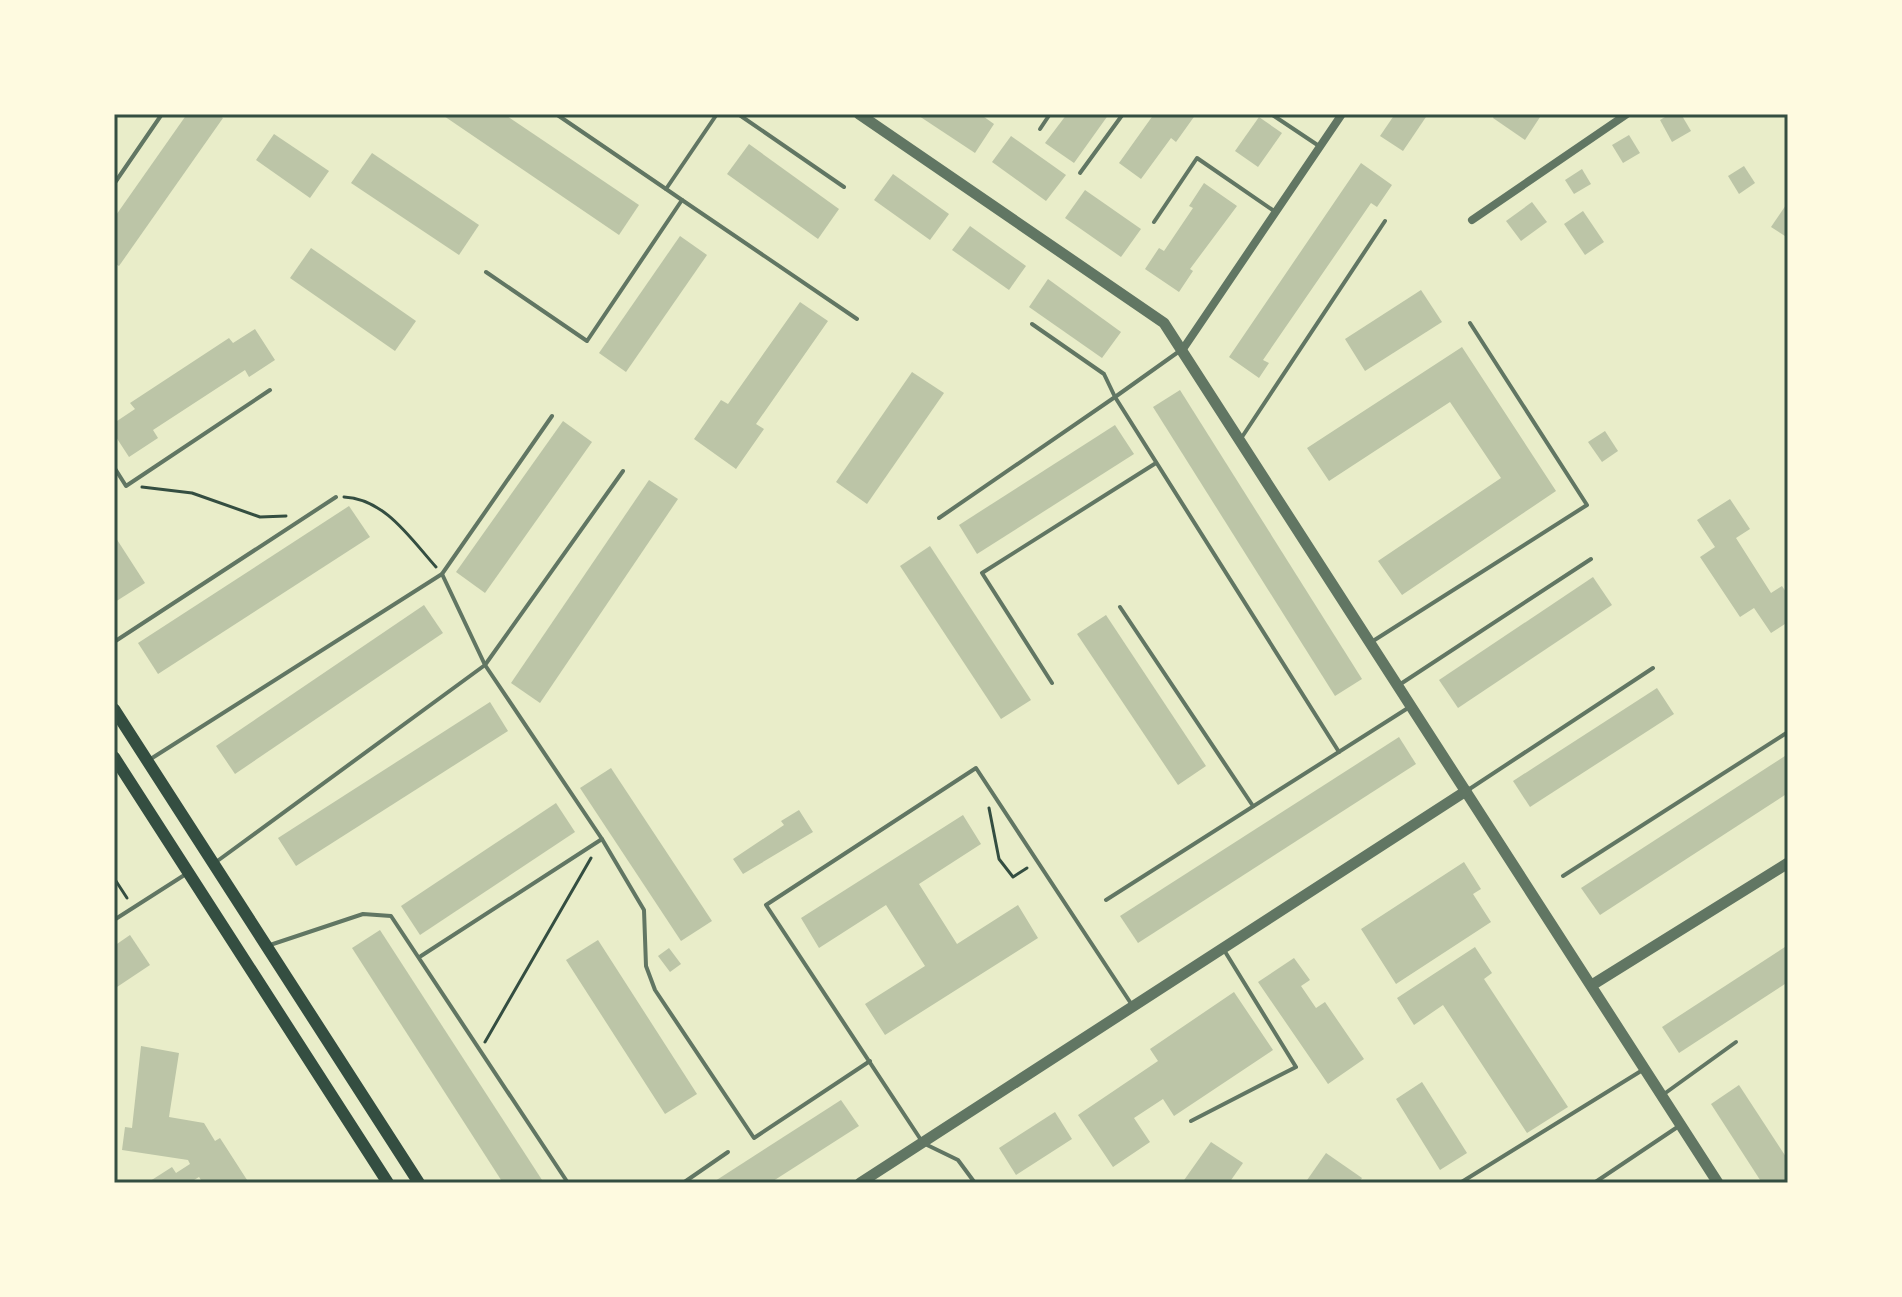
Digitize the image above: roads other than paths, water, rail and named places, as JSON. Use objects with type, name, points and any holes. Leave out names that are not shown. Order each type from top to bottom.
[{"type":"main road","points":[[114,709],[419,1183]]},
{"type":"main road","points":[[114,757],[120,778],[188,872],[388,1183]]},
{"type":"street","points":[[859,114],[1164,323],[1718,1183]]},
{"type":"street","points":[[1183,349],[1342,114]]},
{"type":"street","points":[[1472,220],[1627,114]]},
{"type":"street","points":[[860,1183],[1466,791]]},
{"type":"street","points":[[1592,985],[1788,863]]},
{"type":"lane","points":[[114,184],[162,114]]},
{"type":"lane","points":[[556,114],[857,319]]},
{"type":"lane","points":[[666,189],[717,114]]},
{"type":"lane","points":[[738,114],[844,187]]},
{"type":"lane","points":[[1040,129],[1050,114]]},
{"type":"lane","points":[[1080,173],[1123,114]]},
{"type":"lane","points":[[1271,114],[1319,147]]},
{"type":"lane","points":[[1154,222],[1197,158],[1274,211]]},
{"type":"lane","points":[[486,272],[587,341],[682,200]]},
{"type":"lane","points":[[1241,439],[1385,221]]},
{"type":"lane","points":[[1370,643],[1587,505],[1470,323]]},
{"type":"lane","points":[[1032,324],[1104,374],[1156,463],[1339,752]]},
{"type":"lane","points":[[939,518],[1183,349]]},
{"type":"lane","points":[[114,467],[126,486],[270,390]]},
{"type":"lane","points":[[147,761],[442,574],[552,416]]},
{"type":"lane","points":[[1052,683],[982,573],[1156,463]]},
{"type":"lane","points":[[215,863],[485,665],[623,471]]},
{"type":"lane","points":[[114,642],[336,497]]},
{"type":"lane","points":[[1398,686],[1591,559]]},
{"type":"lane","points":[[442,574],[485,665],[602,839],[644,910],[648,934],[646,966],[655,990],[754,1138],[870,1061]]},
{"type":"lane","points":[[1120,607],[1253,806]]},
{"type":"lane","points":[[1466,791],[1653,668]]},
{"type":"lane","points":[[1106,900],[1411,706]]},
{"type":"lane","points":[[1563,876],[1788,732]]},
{"type":"lane","points":[[975,1183],[958,1160],[923,1143],[766,905],[976,768],[1133,1007]]},
{"type":"lane","points":[[421,956],[602,839]]},
{"type":"lane","points":[[114,920],[188,872]]},
{"type":"lane","points":[[268,946],[363,914],[391,916],[421,956],[568,1183]]},
{"type":"lane","points":[[1191,1121],[1296,1067],[1223,948]]},
{"type":"lane","points":[[1662,1095],[1736,1042]]},
{"type":"lane","points":[[1460,1183],[1645,1069]]},
{"type":"lane","points":[[1594,1183],[1681,1125]]},
{"type":"lane","points":[[683,1183],[728,1152]]}]
